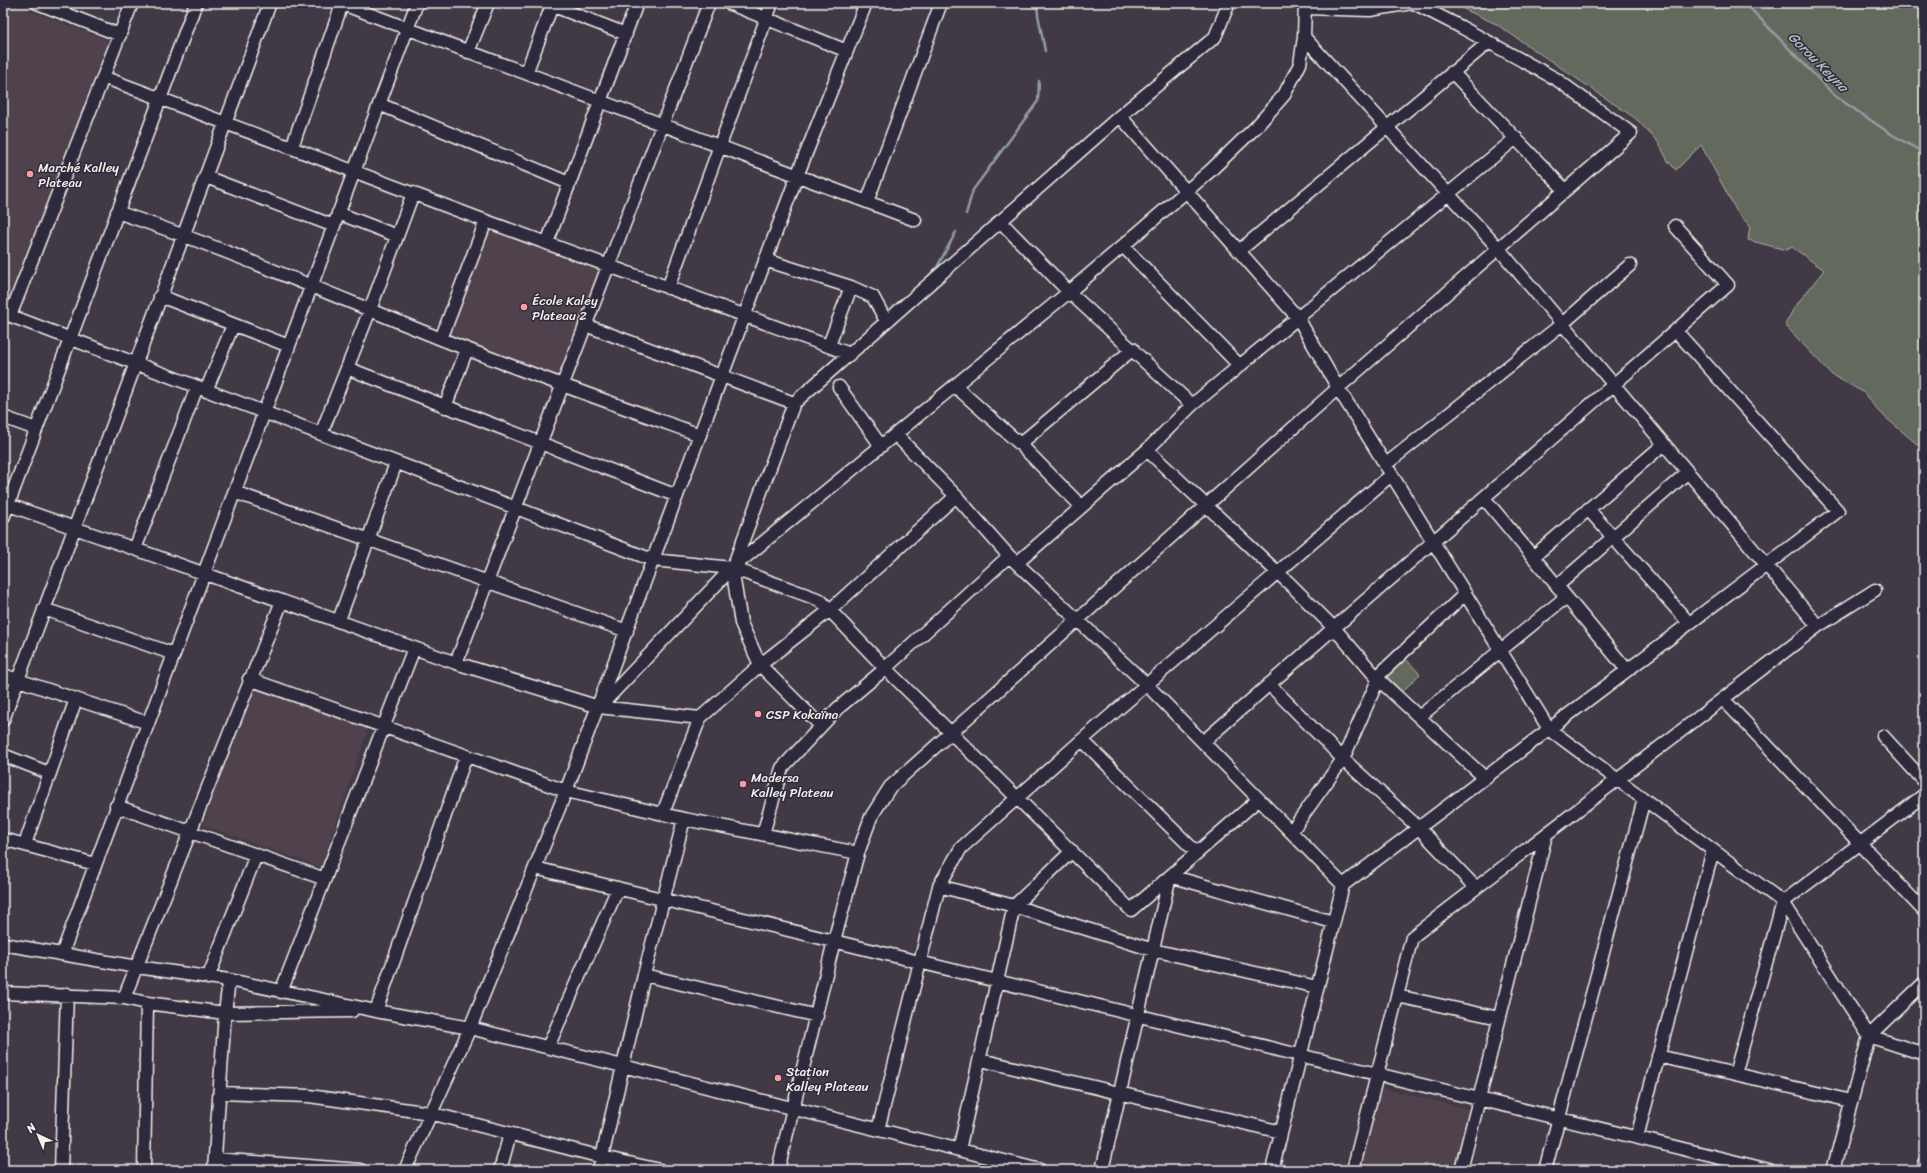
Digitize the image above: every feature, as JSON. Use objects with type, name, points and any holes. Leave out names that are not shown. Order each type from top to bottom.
[{"type":"street","points":[[37,3],[120,35]]},
{"type":"street","points":[[132,3],[6,315],[653,560],[732,568],[820,600],[885,668],[952,732],[1131,910],[1259,799]]},
{"type":"street","points":[[3,518],[6,504],[36,429],[196,3]]},
{"type":"street","points":[[3,720],[270,3]]},
{"type":"street","points":[[292,148],[341,3],[915,220]]},
{"type":"street","points":[[62,954],[417,3]]},
{"type":"street","points":[[468,52],[488,3]]},
{"type":"street","points":[[547,243],[637,3]]},
{"type":"street","points":[[456,663],[709,3]]},
{"type":"street","points":[[728,3],[847,51]]},
{"type":"street","points":[[668,288],[772,3]]},
{"type":"street","points":[[405,1170],[470,1028],[566,791],[599,707],[765,260],[866,3]]},
{"type":"street","points":[[867,202],[942,3]]},
{"type":"street","points":[[821,726],[760,665],[741,623],[732,568],[794,403],[1120,116],[1215,37],[1229,3]]},
{"type":"street","points":[[599,707],[732,568],[1069,292],[1186,191],[1256,127],[1284,95],[1300,64],[1304,37],[1305,6],[1370,10],[1413,3],[1489,42],[1556,79],[1631,132],[1338,388],[1078,619],[887,792],[871,817],[858,854],[834,941],[817,1016],[778,1170]]},
{"type":"street","points":[[526,73],[550,4],[626,34]]},
{"type":"street","points":[[1304,37],[1499,248],[1818,626]]},
{"type":"street","points":[[1239,251],[1489,42]]},
{"type":"street","points":[[1452,72],[1566,190]]},
{"type":"street","points":[[103,77],[486,221],[744,316],[829,345],[850,354]]},
{"type":"street","points":[[379,104],[569,184]]},
{"type":"street","points":[[1120,116],[1298,318],[1338,388],[1388,470],[1549,729],[1783,902],[1869,1036],[1924,1054]]},
{"type":"street","points":[[763,834],[782,768],[851,696],[1013,559],[1081,506],[1147,450],[1192,405],[1516,138]]},
{"type":"street","points":[[206,177],[334,226]]},
{"type":"street","points":[[321,434],[370,310],[413,193]]},
{"type":"street","points":[[117,212],[183,234],[466,349],[700,435]]},
{"type":"street","points":[[338,214],[397,236]]},
{"type":"street","points":[[441,339],[486,221]]},
{"type":"street","points":[[1000,221],[1069,292],[1133,349],[1192,405]]},
{"type":"street","points":[[1203,742],[1728,285],[1675,226]]},
{"type":"street","points":[[1123,246],[1240,366]]},
{"type":"street","points":[[765,260],[851,287],[872,296],[886,321]]},
{"type":"street","points":[[878,1130],[939,886],[961,848],[1146,684],[1278,572],[1388,470],[1630,265]]},
{"type":"street","points":[[829,345],[851,287]]},
{"type":"street","points":[[160,296],[289,346]]},
{"type":"street","points":[[135,549],[202,389],[233,325]]},
{"type":"street","points":[[585,325],[794,403]]},
{"type":"street","points":[[1272,1170],[1343,884],[1838,511],[1676,331]]},
{"type":"street","points":[[444,407],[466,349]]},
{"type":"street","points":[[1020,444],[1133,349]]},
{"type":"street","points":[[347,368],[444,407],[677,496]]},
{"type":"street","points":[[955,386],[1020,444],[1081,506]]},
{"type":"street","points":[[839,387],[881,446]]},
{"type":"street","points":[[3,417],[36,429]]},
{"type":"street","points":[[896,435],[956,496],[1013,559],[1146,684],[1343,884]]},
{"type":"street","points":[[1533,557],[1664,444]]},
{"type":"street","points":[[1147,450],[1278,572],[1334,628],[1378,679],[1485,778]]},
{"type":"street","points":[[339,620],[396,463]]},
{"type":"street","points":[[1557,586],[1688,472]]},
{"type":"street","points":[[234,492],[627,631]]},
{"type":"street","points":[[663,813],[700,718],[760,665],[830,610],[956,496]]},
{"type":"street","points":[[1484,498],[1628,670]]},
{"type":"street","points":[[6,504],[339,620],[456,663],[599,707],[700,718]]},
{"type":"street","points":[[1588,509],[1689,623]]},
{"type":"street","points":[[1353,1170],[1412,937],[1818,626],[1875,590]]},
{"type":"street","points":[[1291,832],[1343,758],[1381,673],[1465,594]]},
{"type":"street","points":[[1419,717],[1566,597]]},
{"type":"street","points":[[124,998],[249,679],[282,601]]},
{"type":"street","points":[[44,609],[174,654]]},
{"type":"street","points":[[282,992],[414,648]]},
{"type":"street","points":[[3,675],[148,723]]},
{"type":"street","points":[[249,679],[566,791],[684,819],[858,854]]},
{"type":"street","points":[[1269,684],[1343,758],[1418,827],[1476,888]]},
{"type":"street","points":[[25,844],[76,699]]},
{"type":"street","points":[[1724,699],[1924,911]]},
{"type":"street","points":[[1883,736],[1924,781]]},
{"type":"street","points":[[1082,740],[1197,853]]},
{"type":"street","points":[[3,755],[49,773]]},
{"type":"street","points":[[376,1011],[466,756]]},
{"type":"street","points":[[1735,1074],[1783,902],[1924,795]]},
{"type":"street","points":[[1545,1170],[1644,799]]},
{"type":"street","points":[[116,806],[325,879]]},
{"type":"street","points":[[599,1170],[644,975],[684,819]]},
{"type":"street","points":[[1461,1170],[1546,835]]},
{"type":"street","points":[[3,839],[95,864]]},
{"type":"street","points":[[1637,1137],[1712,850]]},
{"type":"street","points":[[960,1150],[999,981],[1014,906],[1072,851]]},
{"type":"street","points":[[208,978],[256,854]]},
{"type":"street","points":[[535,868],[1637,1137],[1748,1168],[1768,1170]]},
{"type":"street","points":[[1170,876],[1333,922]]},
{"type":"street","points":[[1102,1170],[1170,876]]},
{"type":"street","points":[[939,886],[1014,906],[1153,950],[1317,987]]},
{"type":"street","points":[[548,1047],[618,888]]},
{"type":"street","points":[[3,944],[136,967],[229,980],[376,1011],[470,1028],[1040,1170]]},
{"type":"street","points":[[644,975],[817,1016]]},
{"type":"street","points":[[229,980],[225,1013],[215,1164],[360,1170]]},
{"type":"street","points":[[1833,1170],[1869,1036],[1924,983]]},
{"type":"street","points":[[3,993],[67,994],[124,998],[147,1003],[225,1013],[376,1011]]},
{"type":"street","points":[[61,1170],[67,994]]},
{"type":"street","points":[[1397,996],[1499,1018]]},
{"type":"street","points":[[144,1170],[147,1003]]},
{"type":"street","points":[[1658,1056],[1851,1101]]},
{"type":"street","points":[[981,1060],[1281,1132]]},
{"type":"street","points":[[220,1093],[309,1096],[430,1113],[602,1157],[660,1170]]},
{"type":"street","points":[[500,1170],[510,1134]]},
{"type":"street","points":[[1922,1170],[1924,1163]]},
{"type":"shaded area","name":"Marché Kalley Plateau","points":[[3,3],[8,3],[108,40],[6,309],[3,308]]},
{"type":"shaded area","points":[[491,227],[601,269],[559,377],[449,335]]},
{"type":"shaded area","points":[[252,688],[369,726],[321,867],[203,825]]},
{"type":"shaded area","points":[[1380,1088],[1473,1110],[1459,1170],[1360,1170]]},
{"type":"green space","points":[[1451,3],[1924,3],[1924,450],[1879,412],[1863,392],[1832,375],[1785,325],[1794,308],[1824,270],[1792,247],[1786,250],[1748,240],[1750,226],[1737,212],[1701,145],[1676,170],[1668,161],[1658,142],[1635,118],[1496,24]]},
{"type":"green space","points":[[1403,656],[1420,674],[1402,692],[1385,674]]},
{"type":"waterway","points":[[1037,3],[1045,51]]},
{"type":"waterway","name":"Gorou Keyna","points":[[1745,3],[1835,96],[1891,134],[1924,153]]},
{"type":"waterway","points":[[966,214],[973,190],[1038,101],[1039,81]]},
{"type":"waterway","points":[[925,280],[937,267],[956,232]]},
{"type":"place","name":"Marché Kalley Plateau","points":[[30,174]]},
{"type":"place","name":"École Kaley Plateau 2","points":[[524,307]]},
{"type":"place","name":"CSP Kokaïna","points":[[758,714]]},
{"type":"place","name":"Madersa Kalley Plateau","points":[[743,784]]},
{"type":"place","name":"Station Kalley Plateau","points":[[778,1078]]}]
